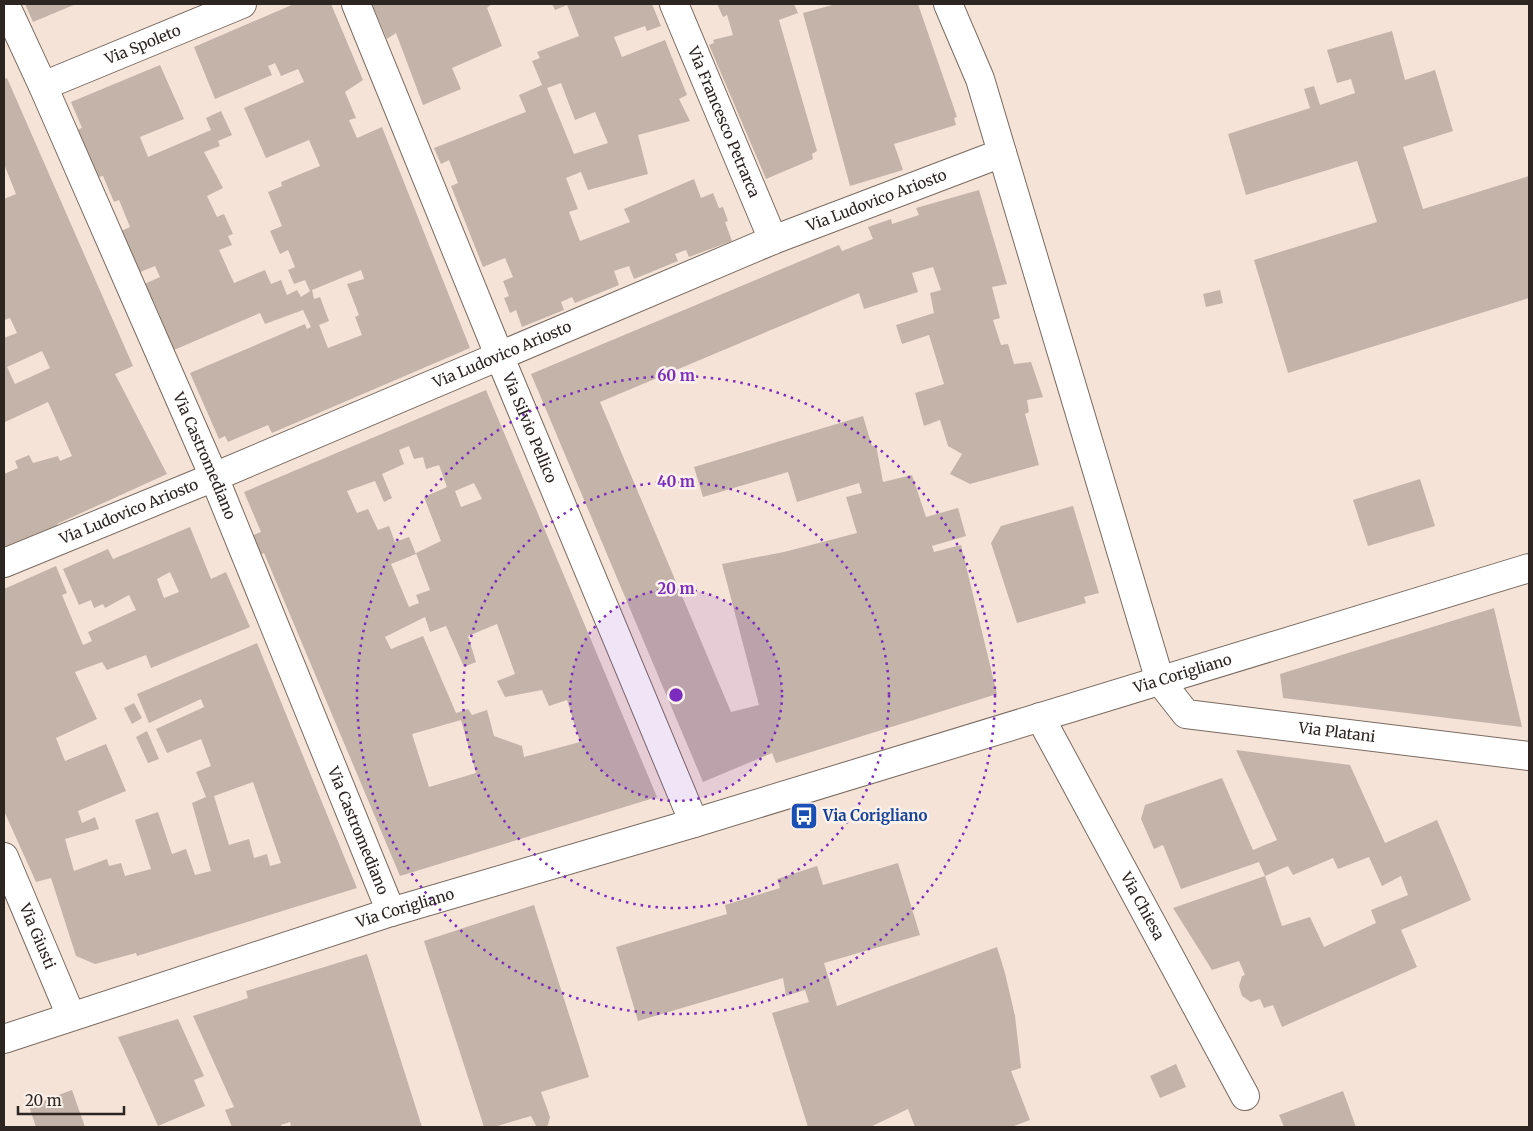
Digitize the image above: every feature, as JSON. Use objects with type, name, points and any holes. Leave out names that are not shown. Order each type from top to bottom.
[{"type":"street","name":"Via Castromediano","points":[[5,4],[15,55],[44,86],[214,477],[391,912]]},
{"type":"street","name":"Via Spoleto","points":[[44,86],[242,4]]},
{"type":"street","name":"Via Silvio Pellico","points":[[356,4],[499,355],[694,822]]},
{"type":"street","name":"Via Francesco Petrarca","points":[[674,4],[773,240]]},
{"type":"street","points":[[948,4],[980,79],[1160,681]]},
{"type":"street","name":"Via Ludovico Ariosto","points":[[4,563],[214,477],[773,240],[1002,153]]},
{"type":"street","name":"Via Corigliano","points":[[4,1038],[391,912],[694,822],[1529,568]]},
{"type":"street","name":"Via Platani","points":[[1160,681],[1186,714],[1529,756]]},
{"type":"street","name":"Via Chiesa","points":[[1040,717],[1245,1096]]},
{"type":"street","name":"Via Giusti","points":[[6,870],[71,1016]]},
{"type":"building","points":[[25,4],[76,4],[33,22]]},
{"type":"building","points":[[294,4],[331,4],[363,80],[345,92],[356,118],[349,120],[357,138],[382,127],[470,348],[272,433],[268,425],[228,442],[225,436],[219,439],[190,373],[305,324],[307,329],[311,327],[303,310],[265,324],[260,313],[174,350],[154,302],[148,305],[140,286],[160,277],[155,266],[138,273],[121,231],[130,227],[119,200],[114,202],[103,176],[98,177],[77,130],[82,128],[71,102],[160,65],[184,119],[140,137],[148,157],[211,130],[206,118],[221,111],[232,135],[218,141],[220,146],[204,152],[223,188],[207,196],[217,217],[224,214],[233,234],[228,236],[232,245],[219,250],[234,283],[265,270],[271,284],[281,280],[287,295],[297,290],[301,297],[310,291],[305,280],[294,284],[288,270],[295,267],[288,250],[280,254],[270,231],[282,226],[268,192],[282,186],[281,182],[320,166],[309,140],[266,158],[244,108],[304,82],[298,69],[281,76],[275,63],[268,66],[272,75],[215,99],[194,47]],"holes":[[[361,270],[364,279],[347,284],[359,315],[355,317],[362,335],[328,348],[319,325],[329,321],[320,297],[314,299],[312,290]]]},
{"type":"building","points":[[372,4],[492,4],[487,8],[502,46],[452,68],[461,89],[423,105],[396,33],[387,39]]},
{"type":"building","points":[[552,4],[652,4],[661,26],[647,31],[645,26],[614,37],[622,57],[665,40],[687,95],[679,99],[690,121],[638,135],[648,174],[588,190],[581,172],[566,178],[578,209],[569,212],[580,241],[630,222],[624,209],[694,179],[701,198],[713,193],[719,208],[723,207],[728,221],[725,222],[732,241],[689,257],[686,250],[675,254],[678,261],[634,279],[629,266],[614,271],[619,285],[575,303],[572,297],[561,302],[564,310],[522,327],[516,310],[510,313],[504,298],[509,296],[503,281],[513,277],[505,258],[483,267],[451,186],[458,183],[449,160],[441,164],[434,148],[526,112],[519,95],[542,85],[532,61],[540,58],[537,52],[579,36],[567,5],[555,10]],"holes":[[[561,83],[575,120],[595,112],[608,143],[574,154],[547,88]]]},
{"type":"building","points":[[717,4],[794,4],[798,13],[779,20],[817,151],[812,154],[813,159],[766,179],[709,45],[714,43],[713,40],[733,35],[727,15],[723,17]]},
{"type":"building","points":[[836,4],[918,4],[957,117],[954,118],[956,125],[894,144],[903,170],[850,186],[803,13]]},
{"type":"building","points":[[1392,31],[1405,80],[1435,70],[1453,131],[1403,147],[1423,209],[1529,176],[1529,298],[1288,373],[1254,260],[1377,222],[1357,161],[1246,195],[1228,134],[1310,108],[1304,89],[1314,86],[1320,105],[1355,93],[1351,79],[1337,83],[1327,50]]},
{"type":"building","points":[[7,78],[133,366],[115,374],[167,474],[57,524],[60,531],[11,551],[9,546],[4,548],[4,474],[18,468],[15,461],[29,455],[33,463],[58,456],[60,461],[72,456],[48,402],[5,422],[4,419],[4,338],[17,333],[10,318],[4,320],[4,199],[16,194],[4,164],[4,79]],"holes":[[[42,351],[50,368],[15,384],[7,367]]]},
{"type":"building","points":[[979,190],[1007,284],[992,287],[1000,318],[993,320],[1001,345],[1008,344],[1014,364],[1031,362],[1043,397],[1027,400],[1029,412],[1025,414],[1039,465],[970,484],[950,474],[962,454],[948,446],[940,420],[924,426],[915,393],[944,384],[929,335],[902,344],[896,325],[934,313],[930,293],[941,290],[933,267],[912,273],[918,292],[864,309],[859,293],[600,402],[731,712],[759,705],[722,564],[784,552],[857,533],[846,497],[862,493],[859,483],[797,502],[788,472],[703,497],[694,467],[863,416],[872,446],[876,445],[883,482],[912,475],[926,517],[958,508],[966,536],[932,546],[934,552],[961,545],[997,694],[776,763],[772,753],[703,782],[531,374],[839,245],[842,251],[873,239],[868,227],[891,219],[892,224],[919,215],[916,208]]},
{"type":"building","points":[[1220,290],[1223,303],[1206,307],[1203,294]]},
{"type":"building","points":[[486,390],[657,797],[400,876],[264,553],[259,555],[251,536],[261,532],[244,492]],"holes":[[[409,446],[414,459],[423,457],[426,469],[439,465],[447,487],[424,497],[441,541],[416,553],[430,590],[416,595],[419,603],[409,607],[391,564],[416,554],[409,537],[395,542],[389,526],[378,530],[368,509],[357,513],[347,491],[375,481],[384,502],[392,498],[382,474],[404,464],[399,450]],[[474,483],[482,499],[461,507],[455,491]],[[425,617],[430,632],[446,626],[464,667],[476,662],[468,636],[497,624],[515,674],[497,681],[505,697],[542,690],[549,706],[567,700],[580,742],[524,757],[522,746],[494,736],[487,710],[472,715],[468,709],[456,713],[423,636],[391,649],[385,637]],[[461,720],[476,773],[429,787],[412,734]]]},
{"type":"building","points":[[1420,479],[1435,526],[1368,546],[1353,500]]},
{"type":"building","points":[[1073,506],[1099,593],[1084,597],[1086,603],[1017,623],[991,543],[1001,526]]},
{"type":"building","points":[[190,527],[211,579],[226,572],[250,627],[151,668],[146,655],[107,670],[102,662],[75,672],[97,719],[56,738],[65,761],[106,744],[126,791],[78,811],[82,823],[95,817],[99,829],[65,839],[74,871],[107,859],[109,866],[121,863],[125,876],[151,869],[135,820],[158,812],[172,854],[186,849],[195,875],[211,871],[192,803],[206,797],[196,772],[211,766],[201,739],[167,753],[156,729],[204,707],[201,699],[149,723],[137,694],[257,643],[357,888],[137,956],[136,953],[95,964],[76,956],[51,878],[36,882],[4,811],[4,589],[56,566],[67,593],[62,595],[83,645],[92,641],[88,632],[136,610],[129,595],[105,608],[103,604],[94,608],[91,600],[79,605],[63,569],[108,549],[113,559]],"holes":[[[170,572],[179,592],[164,598],[157,579]],[[253,782],[281,863],[270,866],[267,854],[254,858],[249,839],[229,845],[214,796]]]},
{"type":"building","points":[[1494,608],[1522,727],[1283,698],[1280,674]]},
{"type":"building","points":[[134,703],[142,718],[132,724],[124,708]]},
{"type":"building","points":[[147,731],[159,759],[148,763],[136,737]]},
{"type":"building","points":[[1236,750],[1350,765],[1385,843],[1437,820],[1471,900],[1401,930],[1417,967],[1282,1027],[1273,1005],[1264,1008],[1260,999],[1251,1002],[1242,996],[1239,986],[1242,976],[1245,975],[1239,961],[1212,970],[1173,908],[1265,876],[1259,862],[1181,889],[1163,845],[1154,849],[1141,819],[1145,805],[1222,778],[1253,850],[1277,840]],"holes":[[[1369,857],[1382,886],[1401,876],[1408,895],[1371,910],[1376,923],[1324,947],[1310,917],[1282,926],[1265,876],[1288,866],[1293,875],[1333,858],[1338,869]]]},
{"type":"building","points":[[898,863],[920,935],[824,963],[837,1006],[997,947],[1015,1016],[1021,1068],[1011,1071],[1030,1120],[1011,1127],[915,1127],[908,1109],[870,1127],[808,1127],[772,1013],[809,1002],[805,990],[786,996],[783,978],[638,1021],[616,947],[727,914],[725,905],[780,888],[777,879],[817,866],[823,885]]},
{"type":"building","points":[[534,905],[589,1077],[541,1092],[550,1117],[548,1125],[545,1127],[536,1126],[531,1116],[494,1127],[484,1127],[424,941]]},
{"type":"building","points":[[367,954],[422,1127],[291,1127],[290,1122],[281,1125],[282,1127],[232,1127],[225,1110],[234,1107],[193,1016],[248,998],[246,991]]},
{"type":"building","points":[[178,1019],[204,1076],[194,1080],[205,1106],[158,1126],[118,1037]]},
{"type":"building","points":[[1176,1064],[1186,1087],[1160,1098],[1150,1076]]},
{"type":"building","points":[[72,1090],[85,1127],[36,1127],[29,1106]]},
{"type":"building","points":[[1343,1091],[1356,1127],[1284,1127],[1279,1115]]},
{"type":"place","name":"Via Corigliano","points":[[804,816]]}]
